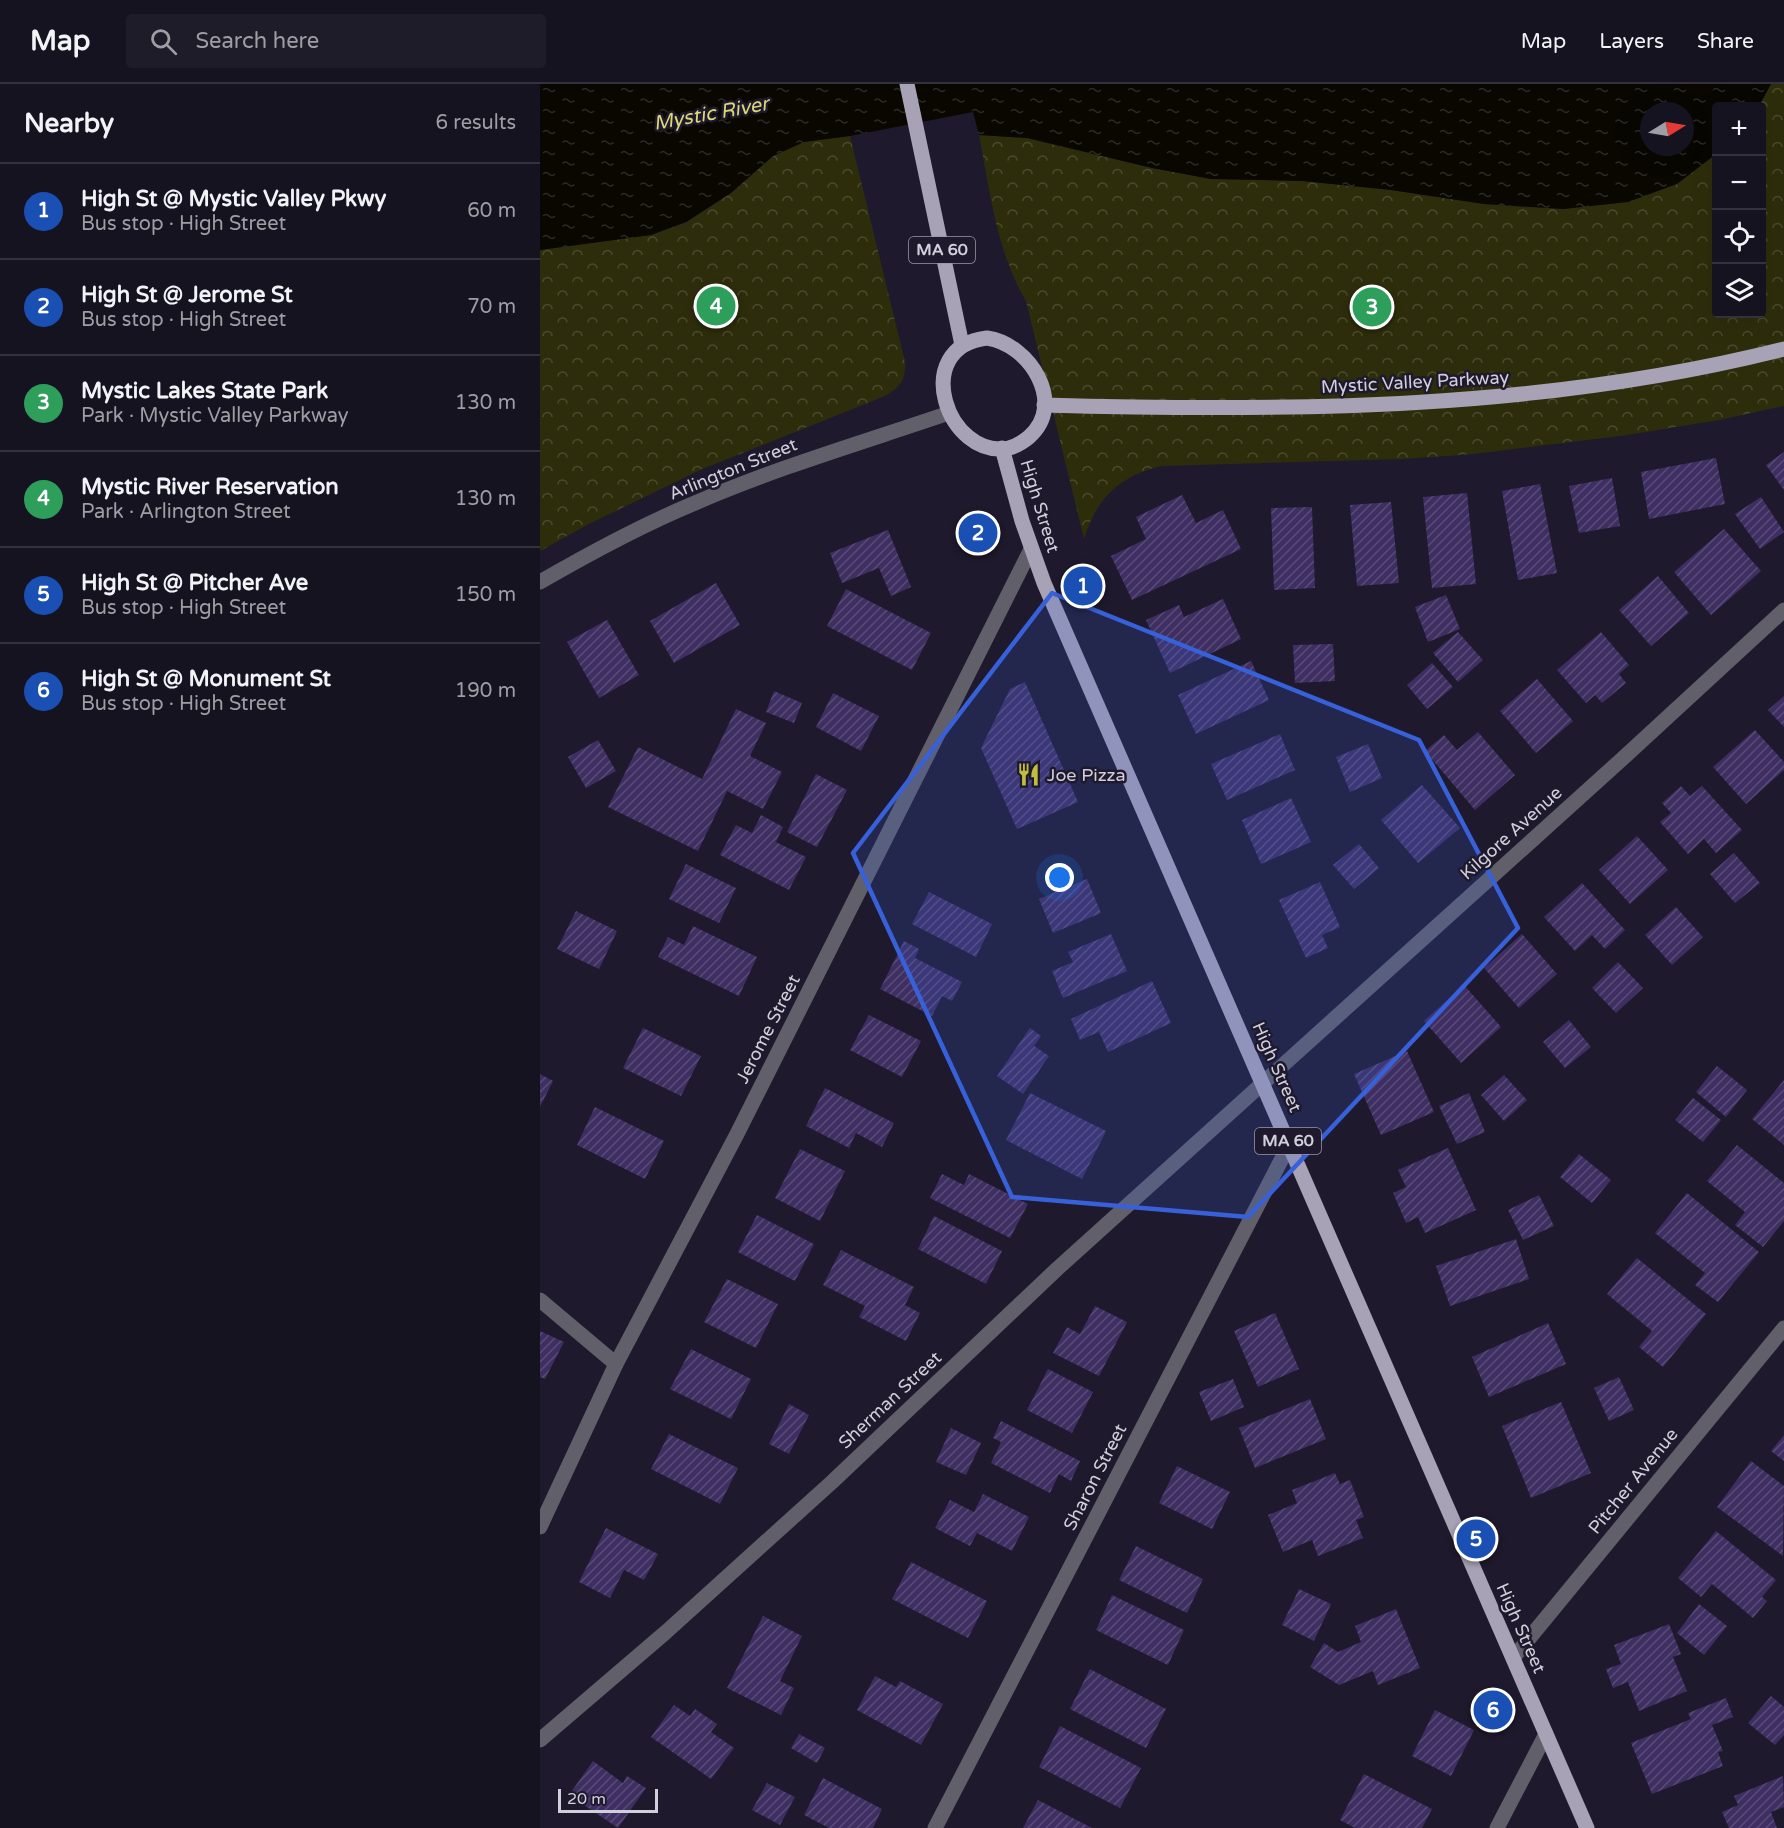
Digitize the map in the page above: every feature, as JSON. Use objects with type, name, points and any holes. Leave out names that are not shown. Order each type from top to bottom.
[{"type":"main road","name":"MA 60","points":[[907,84],[962,345]]},
{"type":"main road","points":[[977,339],[1002,341],[1016,349],[1033,369],[1040,381],[1044,405],[1041,422],[1036,430],[1019,444],[1002,448],[987,447],[972,440],[949,412],[942,380],[947,363],[962,345],[977,339]]},
{"type":"main road","name":"Mystic Valley Parkway","points":[[1044,405],[1233,409],[1417,404],[1518,396],[1618,383],[1716,366],[1784,349]]},
{"type":"main road","name":"High Street","points":[[1002,448],[1031,549],[1044,583],[1587,1828]]},
{"type":"street","name":"Arlington Street","points":[[540,582],[596,549],[694,503],[815,457],[949,412]]},
{"type":"street","name":"Jerome Street","points":[[540,1527],[616,1364],[737,1134],[1031,549]]},
{"type":"street","name":"Kilgore Avenue","points":[[1263,1084],[1784,610]]},
{"type":"street","name":"Sherman Street","points":[[540,1740],[684,1617],[832,1482],[1058,1269],[1263,1084]]},
{"type":"street","name":"Sharon Street","points":[[935,1828],[1289,1145]]},
{"type":"street","points":[[540,1300],[616,1364]]},
{"type":"street","name":"Pitcher Avenue","points":[[1513,1658],[1784,1328]]},
{"type":"street","points":[[1497,1828],[1546,1734]]},
{"type":"highlighted area","points":[[1052,593],[1419,740],[1518,928],[1248,1217],[1012,1197],[853,853]]},
{"type":"green space","points":[[1771,84],[1784,84],[1784,406],[1719,420],[1627,435],[1474,454],[1402,459],[1161,466],[1133,476],[1111,491],[1095,512],[1084,539],[1026,301],[1016,282],[995,220],[979,135],[1027,138],[1152,168],[1211,179],[1302,181],[1391,190],[1484,204],[1564,209],[1677,184],[1712,157],[1712,318],[1766,318],[1766,102],[1761,102]]},
{"type":"green space","points":[[850,136],[905,362],[901,382],[885,396],[700,470],[587,525],[540,551],[540,250],[651,235],[687,222],[731,193],[773,156],[804,142]]},
{"type":"water","name":"Mystic River","points":[[540,84],[1771,84],[1761,102],[1712,102],[1712,157],[1677,184],[1628,202],[1564,209],[1484,204],[1391,190],[1302,181],[1211,179],[1152,168],[1027,138],[979,135],[973,112],[850,136],[804,142],[773,156],[731,193],[686,222],[651,235],[540,250]]},
{"type":"building","points":[[1784,452],[1784,490],[1766,465]]},
{"type":"building","points":[[1716,458],[1725,504],[1649,519],[1641,472]]},
{"type":"building","points":[[1612,478],[1620,526],[1579,533],[1569,486]]},
{"type":"building","points":[[1540,484],[1557,573],[1518,580],[1502,491]]},
{"type":"building","points":[[1467,493],[1476,584],[1432,588],[1423,497]]},
{"type":"building","points":[[1182,495],[1196,523],[1223,510],[1241,549],[1132,600],[1111,556],[1146,539],[1136,517]]},
{"type":"building","points":[[1761,497],[1784,532],[1760,549],[1735,514]]},
{"type":"building","points":[[1391,502],[1399,583],[1357,586],[1350,505]]},
{"type":"building","points":[[1312,507],[1315,588],[1274,590],[1271,508]]},
{"type":"building","points":[[1724,529],[1761,571],[1711,615],[1674,572]]},
{"type":"building","points":[[888,530],[911,587],[891,596],[879,568],[842,583],[830,553]]},
{"type":"building","points":[[1658,576],[1689,613],[1651,646],[1619,610]]},
{"type":"building","points":[[716,583],[740,625],[674,663],[650,621]]},
{"type":"building","points":[[846,589],[931,633],[912,670],[827,626]]},
{"type":"building","points":[[1446,595],[1460,629],[1428,642],[1415,607]]},
{"type":"building","points":[[1223,599],[1241,639],[1170,673],[1146,620],[1179,605],[1184,617]]},
{"type":"building","points":[[607,620],[639,675],[599,698],[567,642]]},
{"type":"building","points":[[1458,632],[1483,660],[1458,682],[1433,653]]},
{"type":"building","points":[[1601,632],[1629,665],[1619,674],[1626,683],[1602,703],[1595,695],[1586,703],[1557,670]]},
{"type":"building","points":[[1333,644],[1335,681],[1295,683],[1293,645]]},
{"type":"building","points":[[1251,661],[1269,700],[1196,734],[1178,695]]},
{"type":"building","points":[[1432,663],[1453,687],[1427,709],[1407,685]]},
{"type":"building","points":[[1537,679],[1573,721],[1536,753],[1500,711]]},
{"type":"building","name":"Joe Pizza","points":[[1025,682],[1078,802],[1017,829],[981,748],[1010,689]]},
{"type":"building","points":[[774,691],[802,703],[794,723],[766,712]]},
{"type":"building","points":[[833,693],[879,716],[861,751],[816,727]]},
{"type":"building","points":[[1784,696],[1784,727],[1768,710]]},
{"type":"building","points":[[736,709],[766,723],[750,756],[782,772],[763,809],[727,791],[698,851],[608,807],[638,747],[702,779]]},
{"type":"building","points":[[1755,730],[1784,762],[1784,770],[1746,804],[1713,767]]},
{"type":"building","points":[[1478,732],[1515,775],[1475,810],[1425,751],[1444,735],[1457,750]]},
{"type":"building","points":[[1280,734],[1295,770],[1227,800],[1211,764]]},
{"type":"building","points":[[598,740],[616,771],[586,788],[568,757]]},
{"type":"building","points":[[1368,744],[1382,778],[1350,792],[1336,757]]},
{"type":"building","points":[[816,774],[847,790],[817,847],[787,832]]},
{"type":"building","points":[[1422,785],[1460,828],[1418,863],[1381,820]]},
{"type":"building","points":[[1681,786],[1690,796],[1702,786],[1742,830],[1716,853],[1704,839],[1688,854],[1660,822],[1671,813],[1662,803]]},
{"type":"building","points":[[1291,798],[1311,842],[1261,864],[1242,820]]},
{"type":"building","points":[[761,815],[783,827],[776,842],[806,857],[789,890],[720,855],[736,825],[752,833]]},
{"type":"building","points":[[1637,836],[1668,870],[1630,904],[1599,870]]},
{"type":"building","points":[[1359,844],[1379,868],[1354,889],[1333,865]]},
{"type":"building","points":[[1734,853],[1760,883],[1735,903],[1710,874]]},
{"type":"building","points":[[686,864],[736,888],[719,923],[669,899]]},
{"type":"building","points":[[1087,879],[1101,913],[1053,933],[1039,899]]},
{"type":"building","points":[[1320,882],[1340,927],[1322,935],[1328,948],[1306,958],[1279,900]]},
{"type":"building","points":[[1582,883],[1625,930],[1605,949],[1592,935],[1575,951],[1544,917]]},
{"type":"building","points":[[929,892],[992,924],[976,957],[912,924]]},
{"type":"building","points":[[1676,907],[1703,937],[1672,965],[1645,935]]},
{"type":"building","points":[[576,911],[617,931],[599,969],[557,949]]},
{"type":"building","points":[[693,926],[757,957],[739,996],[658,957],[668,937],[684,945]]},
{"type":"building","points":[[1111,934],[1127,971],[1063,998],[1052,971],[1073,962],[1068,952]]},
{"type":"building","points":[[1522,934],[1557,974],[1519,1008],[1484,968]]},
{"type":"building","points":[[904,941],[919,949],[915,958],[962,982],[952,1001],[942,996],[932,1016],[880,989]]},
{"type":"building","points":[[1618,962],[1643,988],[1616,1013],[1592,988]]},
{"type":"building","points":[[1152,981],[1171,1023],[1108,1052],[1099,1032],[1080,1040],[1071,1019]]},
{"type":"building","points":[[1464,985],[1501,1027],[1461,1063],[1424,1021]]},
{"type":"building","points":[[869,1015],[921,1041],[902,1077],[850,1050]]},
{"type":"building","points":[[1569,1020],[1591,1047],[1565,1068],[1543,1042]]},
{"type":"building","points":[[643,1028],[701,1056],[681,1096],[623,1068]]},
{"type":"building","points":[[1030,1028],[1041,1036],[1034,1046],[1049,1056],[1023,1094],[997,1076]]},
{"type":"building","points":[[1407,1051],[1434,1112],[1381,1135],[1354,1074]]},
{"type":"building","points":[[1717,1066],[1747,1090],[1726,1117],[1696,1092]]},
{"type":"building","points":[[540,1074],[553,1081],[540,1107]]},
{"type":"building","points":[[1504,1075],[1527,1100],[1504,1121],[1481,1095]]},
{"type":"building","points":[[1784,1080],[1784,1145],[1752,1119]]},
{"type":"building","points":[[825,1088],[894,1123],[882,1147],[856,1133],[849,1148],[806,1126]]},
{"type":"building","points":[[1030,1093],[1106,1131],[1082,1179],[1006,1140]]},
{"type":"building","points":[[1469,1093],[1485,1132],[1457,1144],[1439,1106]]},
{"type":"building","points":[[1693,1098],[1721,1120],[1703,1142],[1675,1120]]},
{"type":"building","points":[[595,1107],[664,1141],[645,1179],[577,1145]]},
{"type":"building","points":[[1737,1145],[1784,1183],[1784,1221],[1763,1247],[1735,1225],[1745,1212],[1707,1181]]},
{"type":"building","points":[[1448,1148],[1476,1210],[1425,1233],[1418,1217],[1406,1223],[1393,1193],[1406,1187],[1398,1170]]},
{"type":"building","points":[[800,1149],[845,1171],[820,1221],[775,1198]]},
{"type":"building","points":[[1579,1154],[1611,1180],[1592,1203],[1560,1177]]},
{"type":"building","points":[[942,1174],[964,1185],[969,1174],[1028,1204],[1010,1238],[930,1198]]},
{"type":"building","points":[[1687,1193],[1759,1252],[1718,1302],[1695,1285],[1705,1273],[1655,1233]]},
{"type":"building","points":[[1539,1195],[1554,1226],[1523,1240],[1508,1210]]},
{"type":"building","points":[[757,1215],[814,1244],[795,1281],[738,1252]]},
{"type":"building","points":[[934,1216],[1002,1251],[986,1284],[918,1249]]},
{"type":"building","points":[[1516,1239],[1529,1279],[1450,1306],[1436,1266]]},
{"type":"building","points":[[841,1250],[914,1287],[905,1305],[920,1313],[906,1341],[859,1317],[865,1306],[823,1285]]},
{"type":"building","points":[[1637,1258],[1706,1314],[1663,1367],[1639,1347],[1652,1331],[1607,1294]]},
{"type":"building","points":[[727,1279],[778,1304],[756,1348],[704,1322]]},
{"type":"building","points":[[1095,1306],[1127,1322],[1099,1376],[1053,1353],[1067,1327],[1080,1334]]},
{"type":"building","points":[[1275,1313],[1299,1369],[1258,1387],[1234,1331]]},
{"type":"building","points":[[1548,1323],[1566,1364],[1489,1397],[1472,1357]]},
{"type":"building","points":[[540,1331],[564,1342],[545,1379],[540,1377]]},
{"type":"building","points":[[691,1349],[751,1379],[731,1419],[670,1389]]},
{"type":"building","points":[[1048,1369],[1093,1392],[1072,1433],[1027,1410]]},
{"type":"building","points":[[1619,1377],[1634,1410],[1609,1421],[1594,1388]]},
{"type":"building","points":[[1233,1379],[1244,1407],[1211,1421],[1199,1392]]},
{"type":"building","points":[[1310,1399],[1326,1439],[1255,1468],[1239,1428]]},
{"type":"building","points":[[1561,1402],[1591,1473],[1531,1498],[1502,1426]]},
{"type":"building","points":[[789,1404],[809,1415],[789,1454],[769,1444]]},
{"type":"building","points":[[1001,1421],[1080,1461],[1071,1481],[1059,1474],[1050,1493],[991,1463],[1001,1442],[993,1438]]},
{"type":"building","points":[[951,1428],[981,1443],[966,1475],[936,1462]]},
{"type":"building","points":[[669,1434],[738,1468],[720,1504],[651,1469]]},
{"type":"building","points":[[1784,1435],[1784,1461],[1771,1451]]},
{"type":"building","points":[[1751,1461],[1784,1486],[1783,1556],[1717,1507]]},
{"type":"building","points":[[1177,1466],[1230,1492],[1212,1529],[1159,1503]]},
{"type":"building","points":[[1335,1473],[1340,1484],[1350,1480],[1364,1517],[1356,1520],[1363,1538],[1318,1556],[1312,1540],[1283,1552],[1268,1515],[1297,1503],[1292,1490]]},
{"type":"building","points":[[983,1494],[1029,1517],[1012,1551],[977,1533],[970,1546],[935,1528],[950,1500],[974,1512]]},
{"type":"building","points":[[606,1528],[658,1554],[644,1580],[624,1570],[610,1598],[579,1582]]},
{"type":"building","points":[[1716,1531],[1776,1580],[1762,1597],[1767,1601],[1753,1618],[1712,1584],[1701,1597],[1678,1578]]},
{"type":"building","points":[[1136,1546],[1203,1579],[1187,1613],[1119,1580]]},
{"type":"building","points":[[911,1562],[987,1601],[968,1638],[892,1599]]},
{"type":"building","points":[[1299,1589],[1331,1604],[1314,1641],[1282,1625]]},
{"type":"building","points":[[1112,1595],[1184,1630],[1168,1665],[1096,1630]]},
{"type":"building","points":[[1699,1604],[1727,1626],[1704,1655],[1677,1633]]},
{"type":"building","points":[[1396,1609],[1420,1668],[1378,1685],[1373,1671],[1339,1685],[1310,1667],[1324,1643],[1338,1652],[1361,1642],[1355,1626]]},
{"type":"building","points":[[763,1616],[802,1636],[780,1681],[794,1688],[781,1715],[727,1688]]},
{"type":"building","points":[[1669,1624],[1681,1654],[1673,1657],[1687,1691],[1639,1711],[1628,1682],[1613,1688],[1606,1669],[1621,1664],[1614,1645]]},
{"type":"building","points":[[1090,1669],[1166,1709],[1146,1748],[1070,1709]]},
{"type":"building","points":[[875,1676],[896,1687],[900,1681],[943,1704],[921,1745],[857,1710]]},
{"type":"building","points":[[1771,1696],[1784,1707],[1784,1735],[1775,1745],[1748,1723]]},
{"type":"building","points":[[1726,1698],[1733,1717],[1712,1725],[1723,1751],[1718,1752],[1723,1766],[1652,1794],[1631,1743],[1691,1719],[1688,1713]]},
{"type":"building","points":[[674,1705],[690,1716],[695,1709],[717,1724],[711,1732],[734,1748],[711,1779],[651,1737]]},
{"type":"building","points":[[1435,1710],[1474,1730],[1451,1776],[1412,1756]]},
{"type":"building","points":[[1060,1726],[1141,1768],[1120,1808],[1039,1767]]},
{"type":"building","points":[[799,1734],[825,1748],[817,1763],[791,1748]]},
{"type":"building","points":[[593,1761],[623,1783],[627,1776],[646,1788],[618,1828],[569,1795]]},
{"type":"building","points":[[1364,1774],[1432,1809],[1422,1828],[1355,1828],[1340,1820]]},
{"type":"building","points":[[1783,1776],[1784,1807],[1771,1812],[1777,1828],[1729,1828],[1722,1812],[1738,1805],[1734,1796]]},
{"type":"building","points":[[823,1778],[882,1809],[873,1828],[829,1828],[804,1815]]},
{"type":"building","points":[[767,1783],[795,1797],[780,1825],[752,1810]]},
{"type":"building","points":[[1038,1800],[1092,1828],[1023,1828]]},
{"type":"place","name":"Mystic River Reservation","points":[[716,306]]},
{"type":"place","name":"Mystic Lakes State Park","points":[[1372,307]]},
{"type":"place","name":"High St @ Jerome St","points":[[978,533]]},
{"type":"place","name":"High St @ Mystic Valley Pkwy","points":[[1083,586]]},
{"type":"place","name":"Joe Pizza","points":[[1029,775]]},
{"type":"place","name":"High St @ Pitcher Ave","points":[[1476,1539]]},
{"type":"place","name":"High St @ Monument St","points":[[1493,1710]]}]
